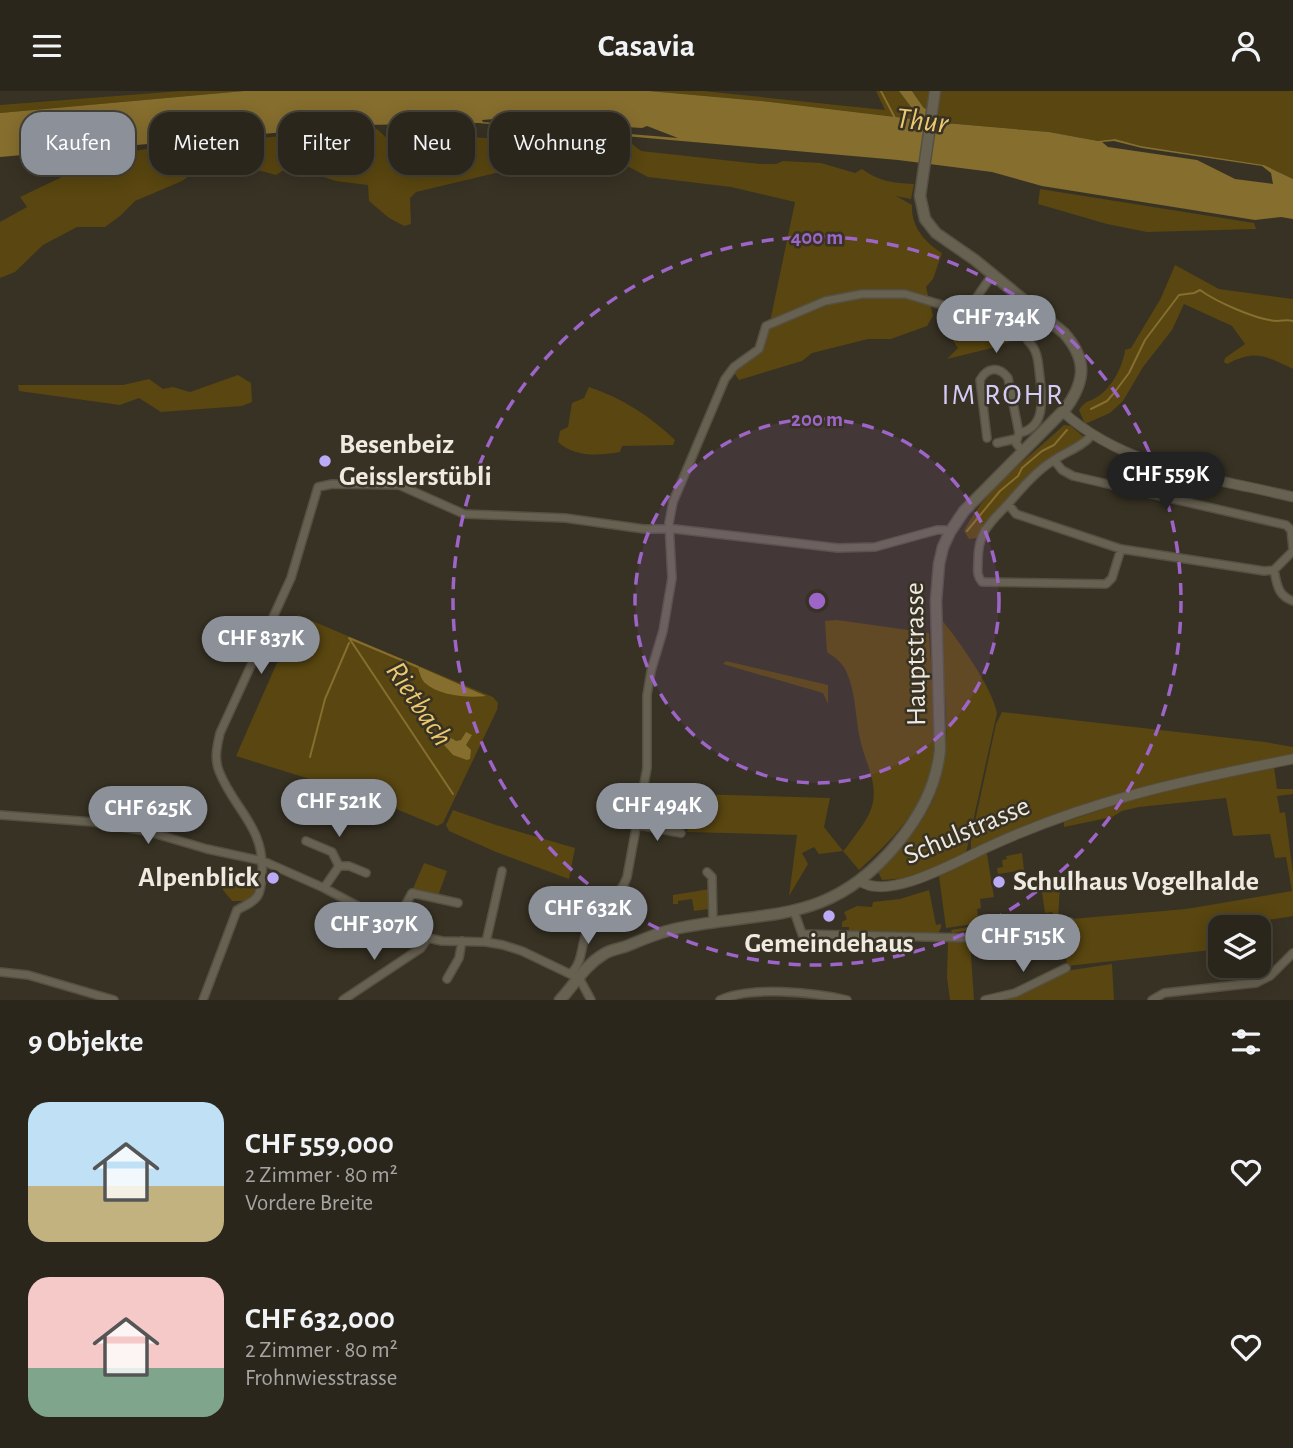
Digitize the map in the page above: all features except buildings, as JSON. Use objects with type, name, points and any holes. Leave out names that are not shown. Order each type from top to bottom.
[{"type":"main road","points":[[935,91],[920,202],[932,228],[992,275]]},
{"type":"main road","name":"Hauptstrasse","points":[[560,1000],[575,974],[602,955],[665,931],[798,910],[828,900],[863,875],[895,846],[922,809],[938,765],[940,722],[936,601],[939,564],[950,532],[964,510],[1063,412],[1075,395],[1082,370],[1079,354],[1064,333],[992,275]]},
{"type":"street","points":[[575,974],[590,923],[624,887],[647,768],[647,695],[663,631],[672,578],[669,530],[677,489],[707,426],[722,385],[734,367],[759,349],[766,326],[825,301],[862,294],[905,295],[963,311],[970,307],[992,275]]},
{"type":"street","points":[[997,443],[1029,430],[1034,425],[1042,402],[1038,357],[1028,341]]},
{"type":"street","points":[[987,438],[980,380],[985,372],[993,369],[1002,371],[1008,377],[1017,446],[1023,452]]},
{"type":"street","points":[[1063,412],[1092,435],[1120,451],[1293,497]]},
{"type":"street","points":[[1092,435],[1084,444],[1040,470],[984,530],[980,539],[978,574],[982,582],[1106,584],[1112,579],[1121,549]]},
{"type":"street","points":[[1054,460],[1062,470],[1073,476],[1286,525],[1291,529],[1293,550],[1274,570]]},
{"type":"street","points":[[203,1000],[237,911],[260,895],[263,861],[250,821],[219,770],[217,747],[225,722],[291,578],[318,487],[332,484],[399,485],[464,514],[565,518],[644,529],[857,548],[881,546],[937,530],[950,532]]},
{"type":"street","points":[[1008,504],[1021,517],[1121,549],[1274,570]]},
{"type":"street","points":[[1274,570],[1279,591],[1285,598],[1293,601]]},
{"type":"street","name":"Schulstrasse","points":[[863,875],[874,887],[923,877],[1060,816],[1143,790],[1293,759]]},
{"type":"street","points":[[0,815],[93,822],[146,831],[229,855],[263,861],[324,888],[394,926],[427,939],[486,942],[522,951],[575,974],[591,1000]]},
{"type":"street","points":[[638,825],[681,833]]},
{"type":"street","points":[[306,841],[332,852],[339,866]]},
{"type":"street","points":[[324,888],[339,866]]},
{"type":"street","points":[[339,866],[349,866],[366,873]]},
{"type":"street","points":[[486,942],[502,871]]},
{"type":"street","points":[[707,872],[712,877],[713,923]]},
{"type":"street","points":[[394,926],[412,893],[458,903]]},
{"type":"street","points":[[798,910],[802,934],[969,938],[1009,935],[1070,922]]},
{"type":"street","points":[[348,999],[421,948],[427,939]]},
{"type":"street","points":[[447,979],[459,958],[463,941]]},
{"type":"street","points":[[1152,1000],[1164,993],[1256,983],[1270,976],[1293,953]]},
{"type":"street","points":[[985,1000],[1015,993],[1066,968]]},
{"type":"street","points":[[0,972],[28,975],[114,1000]]},
{"type":"street","points":[[719,1000],[776,991],[847,1000]]},
{"type":"shaded area","points":[[181,91],[244,91],[0,113],[0,105]]},
{"type":"shaded area","points":[[649,91],[703,91],[885,110],[876,91],[899,91],[922,120],[761,101]]},
{"type":"shaded area","points":[[912,91],[1293,91],[1293,179],[1264,165],[1141,146],[1115,139],[1098,141],[1049,132],[945,123],[923,107]]},
{"type":"shaded area","points":[[374,129],[388,139],[388,175],[475,175],[475,137],[489,138],[489,175],[416,192],[410,198],[411,224],[404,226],[389,218],[369,201],[368,185],[336,181],[318,175],[374,175]]},
{"type":"shaded area","points":[[278,136],[276,175],[264,172],[264,137]]},
{"type":"shaded area","points":[[630,142],[641,151],[760,164],[783,161],[821,163],[855,173],[862,169],[886,181],[914,184],[911,199],[896,196],[912,205],[916,227],[930,244],[942,253],[933,279],[926,287],[933,316],[927,326],[891,339],[868,339],[812,353],[802,361],[739,380],[733,371],[761,350],[766,332],[774,324],[833,300],[883,295],[887,292],[860,292],[831,298],[770,322],[795,202],[731,187],[648,177],[630,168]]},
{"type":"shaded area","points":[[149,149],[149,175],[190,175],[135,201],[105,227],[77,227],[43,245],[15,272],[0,278],[0,222],[27,207],[20,197],[66,175],[135,175],[135,151]]},
{"type":"shaded area","points":[[1040,189],[1254,223],[1256,229],[1147,232],[1107,224],[1038,204]]},
{"type":"shaded area","points":[[1175,265],[1219,289],[1293,299],[1293,369],[1261,356],[1237,359],[1227,364],[1224,362],[1225,358],[1245,344],[1232,326],[1184,304],[1172,330],[1143,367],[1123,401],[1110,413],[1085,424],[1079,410],[1112,382],[1122,363],[1125,350],[1131,348],[1161,298]]},
{"type":"shaded area","points":[[1026,311],[1029,314],[1013,333],[1018,338],[996,347],[947,359],[958,348],[952,339],[984,331],[1007,313]]},
{"type":"shaded area","points":[[238,375],[251,383],[252,402],[242,406],[161,412],[139,398],[120,405],[19,391],[18,385],[123,385],[149,379],[163,389],[173,387],[190,392]]},
{"type":"shaded area","points":[[589,387],[624,402],[646,416],[675,440],[673,445],[622,446],[620,452],[595,455],[564,447],[558,442],[560,431],[568,427],[572,403],[584,398]]},
{"type":"shaded area","points":[[1064,425],[1071,426],[1085,438],[1053,458],[984,526],[977,538],[969,539],[964,531],[984,501],[1009,474]]},
{"type":"shaded area","points":[[298,615],[493,697],[498,703],[443,823],[437,826],[370,798],[236,756]]},
{"type":"shaded area","points":[[941,619],[982,678],[997,713],[966,853],[910,878],[882,880],[878,872],[922,820],[940,779],[946,734]]},
{"type":"shaded area","points":[[837,620],[929,633],[935,730],[931,768],[926,785],[906,821],[859,870],[843,851],[869,814],[874,794],[849,679],[838,660],[827,652],[825,621]]},
{"type":"shaded area","points":[[726,661],[828,685],[828,704],[823,693],[723,664]]},
{"type":"shaded area","points":[[1002,712],[1265,742],[1293,747],[1293,755],[1133,790],[974,850],[971,849],[971,840],[996,724]]},
{"type":"shaded area","points":[[1274,767],[1277,789],[1293,789],[1293,794],[1277,796],[1280,813],[1285,812],[1293,874],[1293,916],[1271,920],[1271,915],[1208,915],[1208,950],[1067,966],[1062,926],[1071,919],[1186,909],[1292,891],[1286,857],[1275,858],[1270,834],[1233,836],[1226,798],[1139,807],[1122,811],[1112,817],[1064,827],[1064,822],[1144,796]]},
{"type":"shaded area","points":[[693,794],[830,798],[824,827],[843,851],[819,854],[814,847],[802,853],[808,864],[789,896],[797,835],[687,832]]},
{"type":"shaded area","points":[[453,810],[575,848],[569,879],[449,831],[446,825]]},
{"type":"shaded area","points":[[1022,853],[1024,870],[998,874],[997,868],[1003,867],[1002,860],[1007,859],[1006,856]]},
{"type":"shaded area","points":[[987,854],[994,897],[980,899],[981,908],[977,909],[979,923],[946,928],[939,876]]},
{"type":"shaded area","points":[[424,863],[447,871],[438,896],[412,891]]},
{"type":"shaded area","points":[[222,880],[257,886],[254,898],[232,901],[223,890]]},
{"type":"shaded area","points":[[1060,884],[1058,921],[1052,912],[1045,913],[1041,886]]},
{"type":"shaded area","points":[[710,889],[709,909],[694,911],[692,899],[673,904],[673,895]]},
{"type":"shaded area","points":[[929,890],[936,925],[941,924],[937,935],[849,931],[849,927],[842,927],[842,922],[847,919],[844,912],[857,906],[872,907],[873,902],[900,899]]},
{"type":"shaded area","points":[[1051,915],[1051,918],[952,933],[951,930]]},
{"type":"shaded area","points":[[970,940],[974,1000],[950,1000],[947,977],[948,941]]},
{"type":"shaded area","points":[[1112,964],[1114,1000],[999,1000],[1026,992],[1065,971]]},
{"type":"water","name":"Thur","points":[[244,91],[649,91],[921,120],[899,91],[912,91],[923,107],[945,123],[1049,132],[1098,141],[1115,139],[1141,146],[1264,165],[1293,179],[1293,219],[1281,217],[1255,220],[1042,186],[992,172],[898,160],[630,136],[630,134],[678,138],[647,126],[630,127],[630,112],[489,112],[489,119],[482,120],[489,124],[475,123],[475,112],[388,112],[388,125],[374,125],[374,112],[278,112],[278,133],[264,134],[264,112],[149,112],[149,144],[135,145],[135,112],[21,112],[21,155],[0,157],[0,113]],"holes":[[[1114,141],[1142,148],[1262,166],[1271,173],[1273,184],[1235,179],[1197,160],[1108,147],[1102,142]]]},
{"type":"water","points":[[418,668],[486,696],[463,696],[438,691],[424,681]]},
{"type":"water","points":[[466,732],[472,735],[466,745],[471,750],[470,759],[467,760],[453,755],[444,745],[451,738],[461,740]]},
{"type":"waterway","points":[[881,91],[895,118]]},
{"type":"waterway","points":[[1091,409],[1107,401],[1114,393],[1129,373],[1145,340],[1179,295],[1200,290],[1247,314],[1268,320],[1293,321]]},
{"type":"waterway","points":[[967,531],[1000,491],[1018,476],[1022,468],[1042,451],[1054,445],[1067,430]]},
{"type":"waterway","name":"Rietbach","points":[[349,638],[453,794]]},
{"type":"waterway","points":[[349,638],[418,667]]},
{"type":"waterway","points":[[310,757],[325,699],[349,643]]},
{"type":"place","name":"Besenbeiz Geisslerstübli","points":[[325,461]]},
{"type":"place","name":"Alpenblick","points":[[273,878]]},
{"type":"place","name":"Schulhaus Vogelhalde","points":[[999,882]]},
{"type":"place","name":"Gemeindehaus","points":[[829,916]]},
{"type":"district","name":"IM ROHR","points":[[1003,395]]}]
